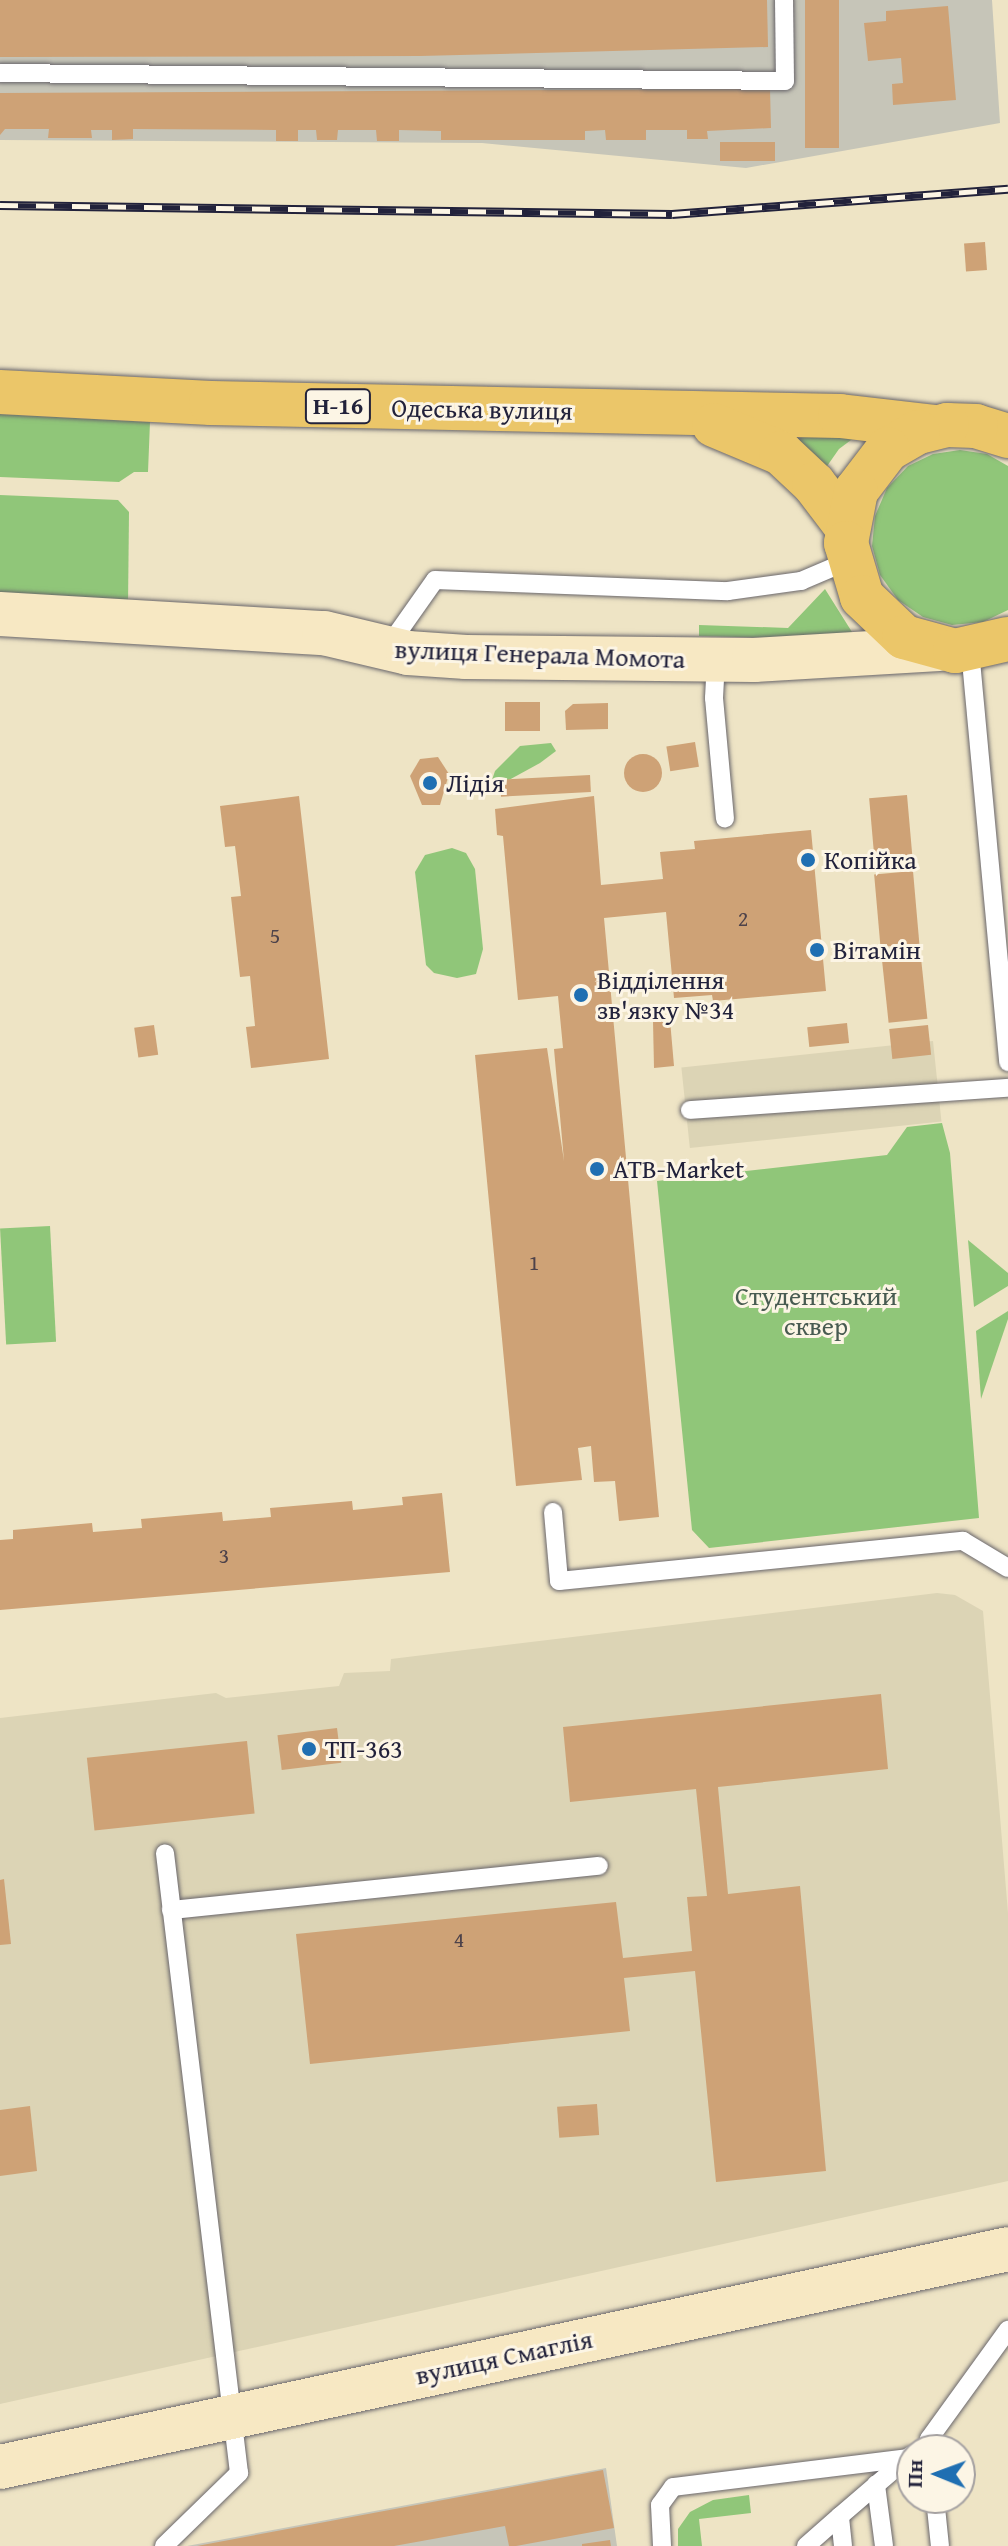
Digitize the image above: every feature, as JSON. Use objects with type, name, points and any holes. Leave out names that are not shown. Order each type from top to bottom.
[{"type":"main road","name":"Одеська вулиця","points":[[0,392],[211,403],[840,416],[933,427]]},
{"type":"main road","name":"Одеська вулиця","points":[[677,414],[781,453],[814,484],[847,543]]},
{"type":"main road","name":"Н-16","points":[[972,646],[904,637],[874,613],[847,543],[856,491],[875,461],[903,439],[933,427],[997,428]]},
{"type":"street","name":"вулиця Генерала Момота","points":[[0,614],[324,633],[386,650],[466,657],[716,660],[972,646]]},
{"type":"street","name":"вулиця Смаглія","points":[[0,2467],[1008,2249]]},
{"type":"lane","points":[[0,73],[785,81],[784,0]]},
{"type":"lane","points":[[386,650],[435,580],[728,591],[801,581],[847,543]]},
{"type":"lane","points":[[972,646],[1008,1062]]},
{"type":"lane","points":[[716,660],[725,819]]},
{"type":"lane","points":[[690,1110],[1008,1088]]},
{"type":"lane","points":[[553,1512],[559,1581],[963,1541],[1008,1568]]},
{"type":"lane","points":[[164,2546],[239,2473],[165,1853]]},
{"type":"lane","points":[[171,1910],[599,1866]]},
{"type":"lane","points":[[931,2434],[1008,2330]]},
{"type":"lane","points":[[662,2546],[660,2505],[673,2487],[896,2453]]},
{"type":"lane","points":[[806,2546],[896,2469]]},
{"type":"lane","points":[[876,2485],[884,2546]]},
{"type":"lane","points":[[937,2514],[940,2546]]},
{"type":"lane","points":[[840,2516],[843,2546]]},
{"type":"shaded area","points":[[0,0],[992,0],[1000,123],[746,168],[482,143],[0,140]]},
{"type":"shaded area","points":[[933,1041],[941,1122],[690,1148],[681,1067]]},
{"type":"shaded area","points":[[937,1593],[955,1595],[983,1611],[1008,1913],[1008,2181],[0,2404],[0,1718],[216,1693],[226,1698],[339,1686],[344,1673],[390,1671],[391,1659]]},
{"type":"shaded area","points":[[606,2468],[617,2546],[187,2546]]},
{"type":"green space","points":[[0,414],[150,422],[148,472],[134,472],[119,482],[0,477]]},
{"type":"green space","points":[[778,430],[859,434],[839,449],[825,469]]},
{"type":"green space","points":[[960,450],[987,454],[1008,466],[1008,610],[983,622],[952,625],[923,617],[898,600],[880,575],[872,546],[875,516],[887,488],[908,466],[933,454]]},
{"type":"green space","points":[[0,495],[118,500],[129,512],[128,605],[0,598]]},
{"type":"green space","points":[[825,589],[857,640],[699,636],[699,625],[788,628]]},
{"type":"green space","points":[[551,743],[556,751],[540,763],[498,786],[491,783],[495,771],[520,746]]},
{"type":"green space","points":[[452,848],[466,853],[475,869],[483,949],[476,974],[457,978],[434,973],[426,965],[415,872],[425,855]]},
{"type":"green space","name":"Студентський сквер","points":[[942,1123],[950,1153],[979,1518],[709,1548],[692,1530],[657,1181],[887,1155],[907,1127]]},
{"type":"green space","points":[[50,1226],[56,1342],[6,1344],[0,1229]]},
{"type":"green space","points":[[968,1240],[1008,1273],[1008,1286],[974,1307]]},
{"type":"green space","points":[[1008,1311],[1008,1319],[981,1399],[976,1331]]},
{"type":"green space","points":[[749,2495],[751,2513],[699,2519],[702,2546],[678,2546],[678,2529],[690,2512],[713,2500]]},
{"type":"building","points":[[0,0],[767,0],[768,47],[420,56],[0,57]]},
{"type":"building","points":[[805,0],[839,0],[839,148],[805,148]]},
{"type":"building","points":[[948,6],[956,100],[893,105],[892,84],[903,83],[901,58],[868,61],[864,23],[886,21],[886,11]]},
{"type":"building","points":[[770,89],[771,128],[707,131],[708,139],[687,139],[687,130],[646,130],[646,140],[606,140],[605,130],[585,131],[585,140],[441,140],[441,131],[399,130],[399,141],[377,141],[376,130],[338,130],[337,140],[317,140],[316,130],[298,130],[298,141],[276,141],[276,130],[133,129],[133,139],[112,140],[112,130],[91,130],[92,138],[48,138],[49,129],[5,129],[0,135],[0,93]]},
{"type":"building","points":[[720,142],[775,142],[775,161],[720,161]]},
{"type":"building","points":[[985,242],[987,270],[966,271],[964,243]]},
{"type":"building","points":[[505,702],[540,702],[540,731],[505,731]]},
{"type":"building","points":[[608,703],[608,729],[566,730],[565,711],[573,704]]},
{"type":"building","points":[[695,742],[699,767],[670,771],[666,747]]},
{"type":"building","points":[[643,754],[656,760],[662,773],[656,786],[643,792],[630,786],[624,773],[630,760]]},
{"type":"building","name":"Лідія","points":[[438,757],[449,774],[440,805],[422,805],[410,776],[420,759]]},
{"type":"building","points":[[590,775],[591,792],[501,797],[500,780]]},
{"type":"building","points":[[907,795],[912,856],[874,859],[869,798]]},
{"type":"building","points":[[299,796],[329,1059],[251,1068],[246,1027],[255,1026],[250,976],[240,977],[231,897],[241,896],[235,846],[225,847],[220,806]]},
{"type":"building","points":[[594,796],[601,885],[663,879],[660,852],[695,849],[694,841],[811,830],[826,991],[713,1001],[712,995],[674,998],[666,912],[604,918],[659,1517],[619,1521],[615,1481],[594,1482],[591,1446],[578,1448],[582,1480],[516,1486],[475,1055],[547,1048],[564,1161],[554,1049],[563,1048],[558,996],[518,1000],[503,836],[497,835],[495,809]]},
{"type":"building","points":[[913,871],[919,944],[881,947],[874,874]]},
{"type":"building","points":[[921,958],[927,1019],[889,1023],[882,962]]},
{"type":"building","points":[[670,1020],[674,1066],[654,1068],[653,1021]]},
{"type":"building","points":[[847,1023],[849,1043],[809,1047],[807,1027]]},
{"type":"building","points":[[154,1025],[158,1055],[138,1057],[134,1028]]},
{"type":"building","points":[[928,1025],[931,1055],[892,1059],[889,1029]]},
{"type":"building","points":[[442,1493],[450,1572],[0,1610],[0,1540],[13,1539],[13,1530],[92,1523],[93,1532],[142,1528],[141,1519],[222,1512],[223,1521],[271,1517],[270,1508],[352,1501],[353,1510],[403,1505],[402,1497]]},
{"type":"building","points":[[881,1694],[888,1769],[718,1787],[728,1894],[800,1886],[826,2171],[716,2182],[695,1971],[624,1978],[630,2031],[310,2064],[296,1934],[616,1902],[623,1958],[692,1951],[687,1897],[707,1896],[696,1789],[570,1802],[563,1727]]},
{"type":"building","name":"ТП-363","points":[[337,1728],[341,1763],[282,1770],[277,1735]]},
{"type":"building","points":[[247,1741],[255,1814],[95,1830],[87,1758]]},
{"type":"building","points":[[4,1879],[11,1944],[0,1945],[0,1880]]},
{"type":"building","points":[[597,2104],[599,2135],[559,2138],[557,2107]]},
{"type":"building","points":[[30,2106],[37,2171],[0,2176],[0,2110]]},
{"type":"building","points":[[603,2470],[614,2528],[516,2546],[509,2546],[505,2526],[394,2546],[197,2546]]},
{"type":"building","points":[[610,2540],[611,2546],[582,2546],[582,2544]]},
{"type":"railway","points":[[0,205],[672,214],[1008,189]]},
{"type":"place","name":"Лідія","points":[[430,783]]},
{"type":"place","name":"Копійка","points":[[808,860]]},
{"type":"place","name":"Вітамін","points":[[817,950]]},
{"type":"place","name":"Відділення зв'язку №34","points":[[581,995]]},
{"type":"place","name":"ATB-Market","points":[[597,1169]]},
{"type":"place","name":"ТП-363","points":[[309,1749]]}]
